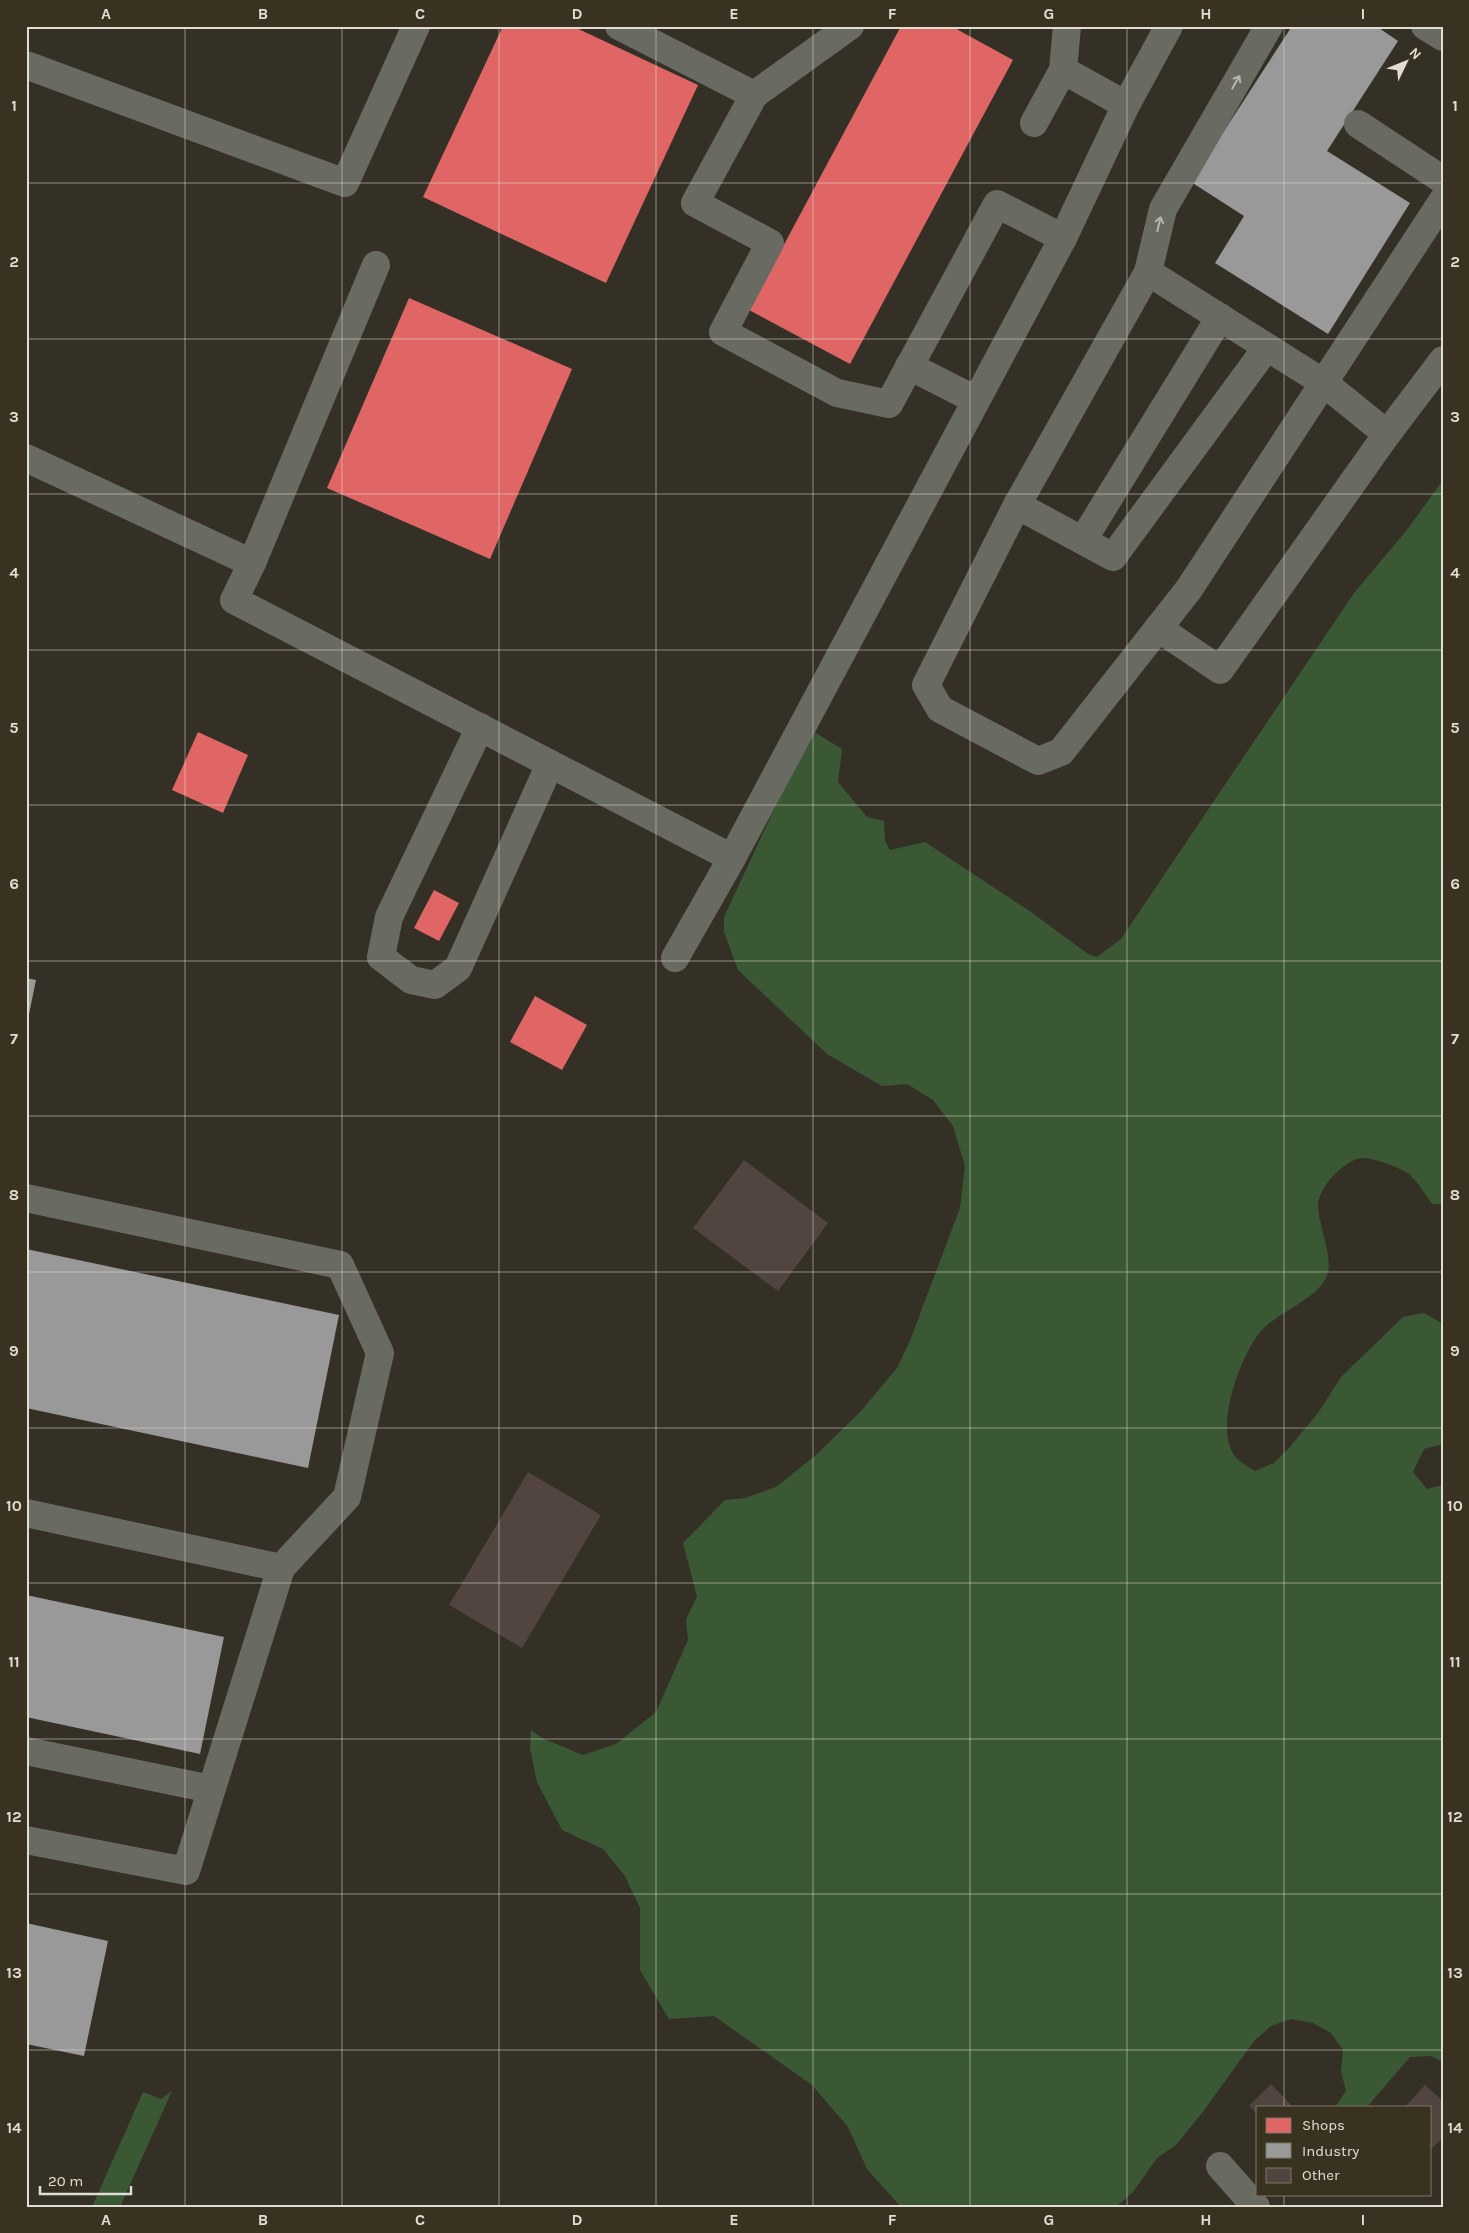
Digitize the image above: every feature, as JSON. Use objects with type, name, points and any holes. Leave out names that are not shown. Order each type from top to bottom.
[{"type":"street","points":[[26,65],[345,183],[416,26]]},
{"type":"street","points":[[619,26],[754,95]]},
{"type":"street","points":[[850,26],[754,95],[695,203],[770,243],[723,332],[837,393],[889,404],[997,204],[1063,238]]},
{"type":"street","points":[[1034,124],[1063,70],[1067,26]]},
{"type":"street","points":[[675,958],[732,858],[1063,238],[1126,105],[1169,26]]},
{"type":"street","points":[[1269,26],[1163,209],[1148,272],[1017,505],[926,685],[940,709],[1038,761],[1061,752],[1189,589],[1443,200]]},
{"type":"street","points":[[1425,26],[1443,38]]},
{"type":"street","points":[[1063,70],[1126,105]]},
{"type":"street","points":[[1358,124],[1443,180]]},
{"type":"street","points":[[376,265],[252,562],[234,600],[732,858]]},
{"type":"street","points":[[1148,272],[1324,383],[1387,434]]},
{"type":"street","points":[[1083,540],[1220,317]]},
{"type":"street","points":[[1017,505],[1113,557],[1267,347]]},
{"type":"street","points":[[1158,628],[1220,670],[1387,434],[1443,360]]},
{"type":"street","points":[[909,366],[976,400]]},
{"type":"street","points":[[26,458],[252,562]]},
{"type":"street","points":[[480,727],[390,917],[382,957],[410,980],[435,985],[458,968],[550,764]]},
{"type":"street","points":[[26,1198],[340,1265],[380,1353],[347,1497],[281,1568],[186,1870],[26,1840]]},
{"type":"street","points":[[26,1513],[281,1568]]},
{"type":"street","points":[[26,1751],[211,1789]]},
{"type":"street","points":[[1220,2166],[1256,2207]]},
{"type":"green space","points":[[1443,480],[1443,1204],[1432,1204],[1409,1174],[1372,1159],[1362,1158],[1354,1160],[1334,1175],[1324,1188],[1318,1204],[1327,1248],[1328,1272],[1318,1289],[1269,1324],[1253,1342],[1238,1373],[1232,1391],[1227,1427],[1229,1443],[1234,1455],[1241,1462],[1255,1471],[1274,1463],[1318,1413],[1341,1377],[1403,1317],[1424,1313],[1443,1324],[1443,1444],[1424,1449],[1413,1472],[1427,1489],[1443,1485],[1443,2062],[1431,2056],[1410,2057],[1368,2106],[1336,2106],[1346,2091],[1341,2071],[1343,2050],[1331,2033],[1313,2023],[1291,2019],[1271,2026],[1254,2041],[1202,2113],[1176,2145],[1157,2158],[1133,2192],[1117,2206],[901,2207],[867,2169],[848,2127],[812,2085],[714,2016],[669,2019],[640,1970],[640,1908],[625,1876],[603,1849],[562,1830],[537,1782],[530,1748],[531,1730],[542,1738],[583,1755],[616,1744],[656,1712],[688,1640],[686,1619],[697,1597],[683,1543],[725,1500],[745,1498],[776,1487],[815,1456],[861,1411],[897,1368],[911,1338],[960,1208],[965,1166],[953,1126],[933,1100],[907,1084],[882,1086],[827,1054],[738,970],[724,932],[724,917],[811,730],[842,749],[838,782],[867,817],[884,821],[885,841],[890,850],[925,842],[1031,912],[1088,954],[1097,957],[1121,939],[1354,593],[1406,531]]},
{"type":"green space","points":[[172,2091],[120,2207],[92,2207],[143,2092],[161,2099]]},
{"type":"building: Shops","points":[[503,26],[572,26],[698,85],[606,283],[423,197]]},
{"type":"building: Shops","points":[[901,26],[951,26],[1013,60],[850,364],[749,310]]},
{"type":"building: Shops","points":[[409,298],[572,369],[490,559],[327,488]]},
{"type":"building: Shops","points":[[198,732],[248,755],[223,813],[172,790]]},
{"type":"building: Shops","points":[[434,890],[459,903],[439,941],[414,928]]},
{"type":"building: Shops","points":[[535,996],[587,1025],[562,1070],[510,1042]]},
{"type":"building: Industry","points":[[1292,26],[1376,26],[1398,41],[1327,151],[1410,203],[1328,334],[1215,263],[1244,216],[1191,182]]},
{"type":"building: Industry","points":[[26,978],[36,980],[27,1024],[26,1024]]},
{"type":"building: Industry","points":[[26,1249],[339,1315],[308,1468],[26,1408]]},
{"type":"building: Industry","points":[[26,1595],[224,1637],[200,1754],[26,1717]]},
{"type":"building: Industry","points":[[26,1923],[108,1941],[84,2056],[26,2044]]},
{"type":"building: Other","points":[[744,1160],[828,1223],[778,1291],[693,1228]]},
{"type":"building: Other","points":[[528,1472],[601,1515],[522,1648],[449,1605]]},
{"type":"building: Other","points":[[1271,2084],[1292,2106],[1256,2106],[1256,2112],[1249,2106]]},
{"type":"building: Other","points":[[1425,2085],[1443,2101],[1443,2138],[1432,2148],[1432,2106],[1406,2106]]}]
